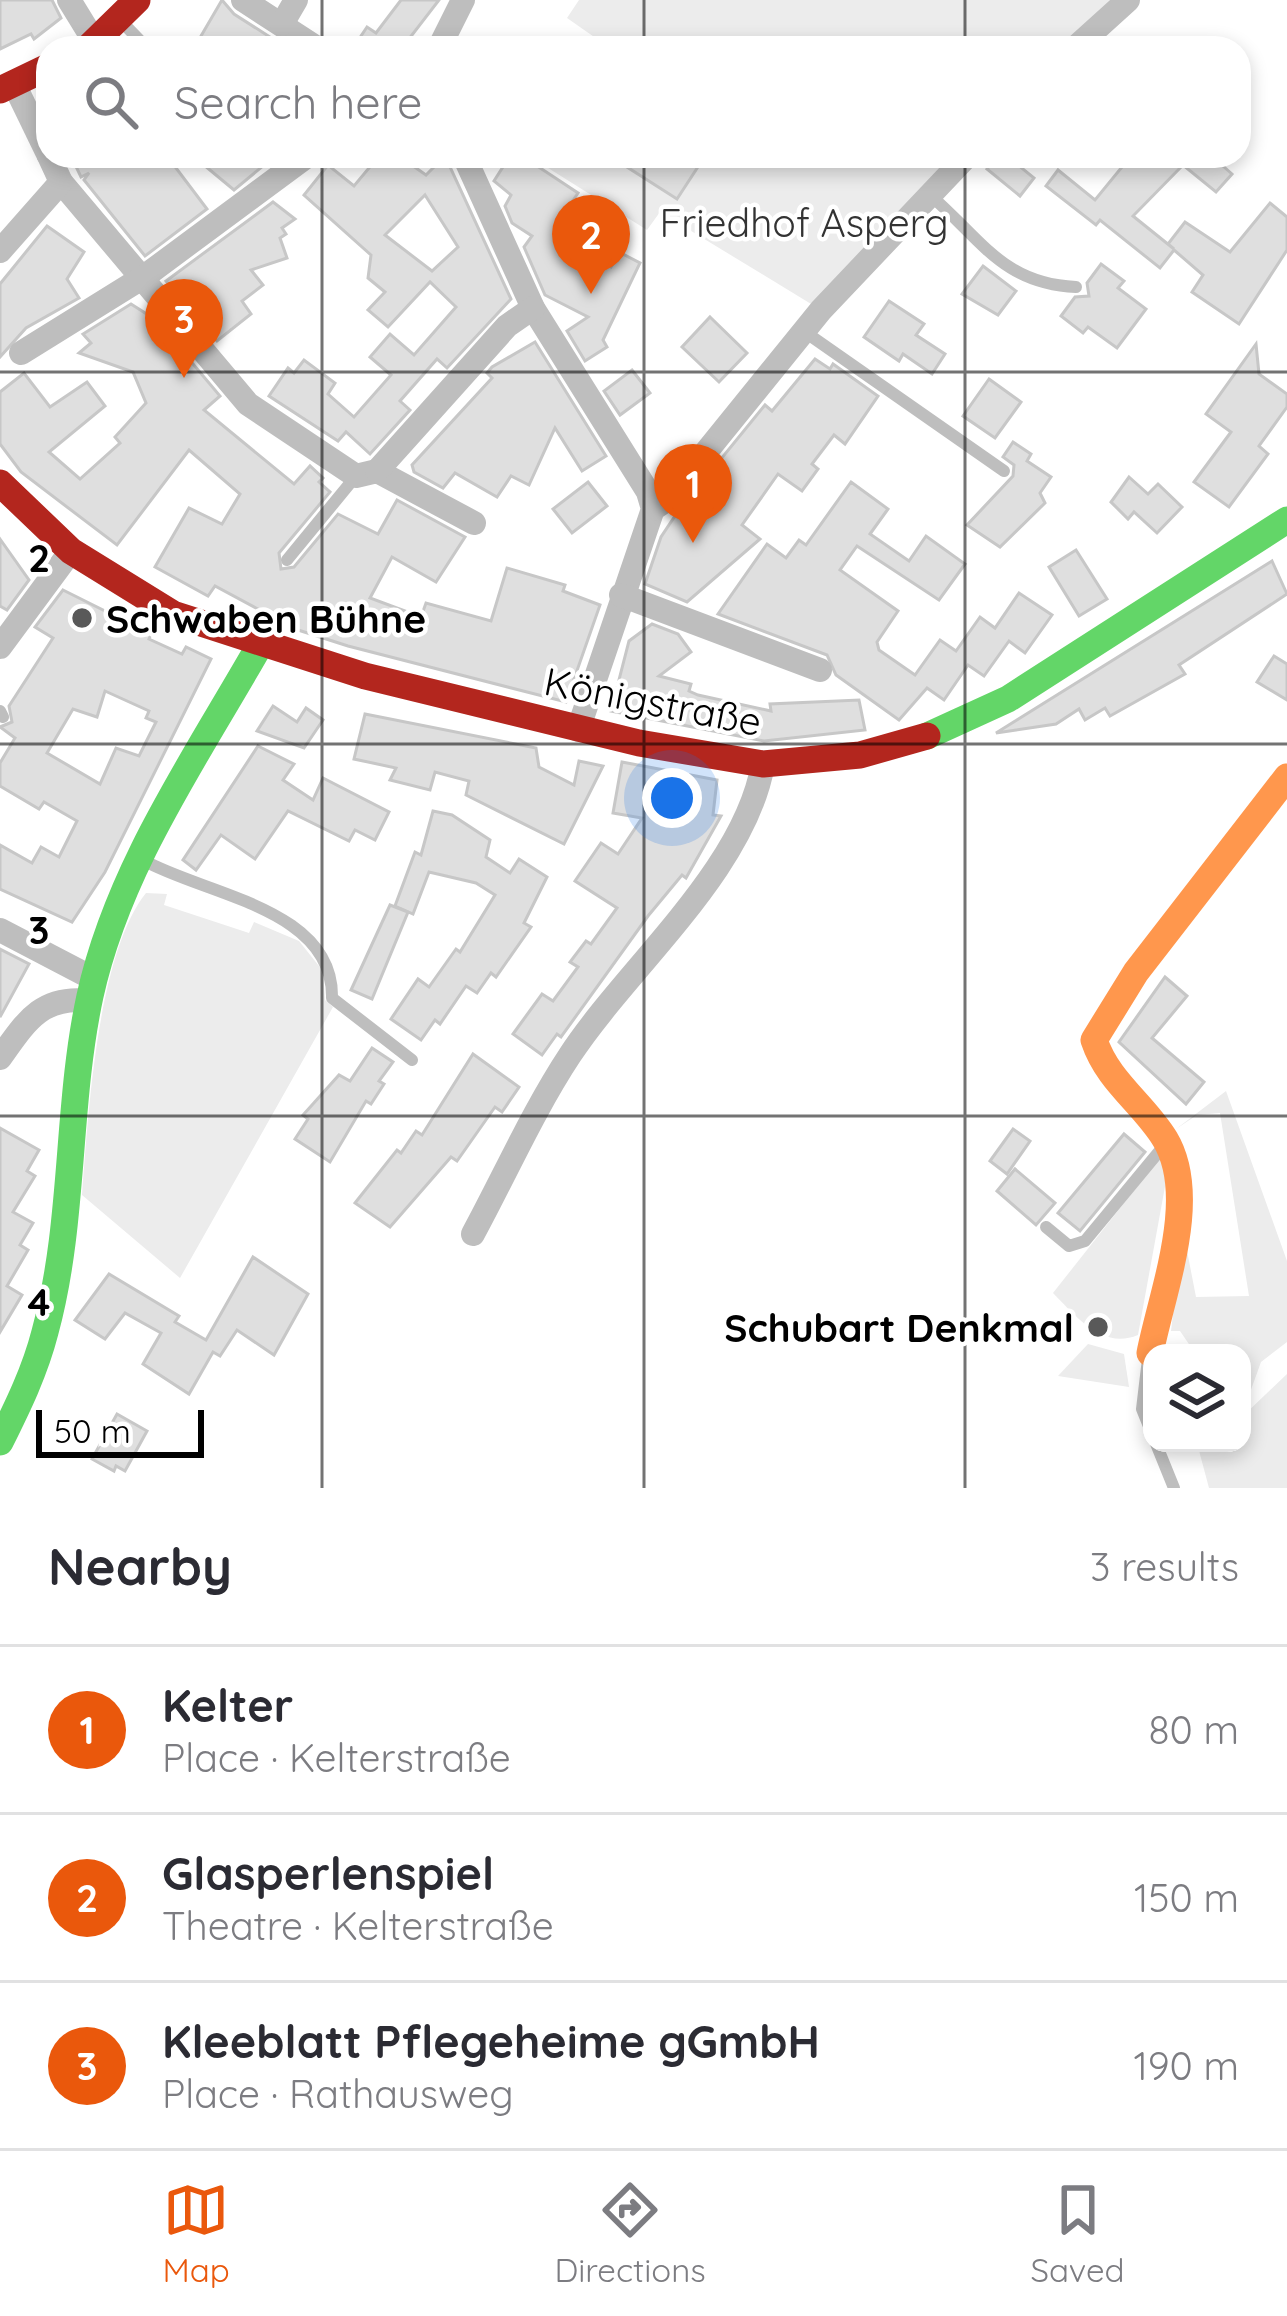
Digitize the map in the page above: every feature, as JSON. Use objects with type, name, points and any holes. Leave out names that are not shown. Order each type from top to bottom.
[{"type":"street","points":[[70,0],[87,36]]},
{"type":"street","points":[[243,0],[299,36]]},
{"type":"street","points":[[282,24],[296,0]]},
{"type":"street","points":[[445,36],[463,0]]},
{"type":"street","points":[[1088,36],[1128,0]]},
{"type":"street","points":[[103,36],[129,11]]},
{"type":"street","points":[[36,73],[7,87],[36,129]]},
{"type":"street","points":[[56,168],[62,182],[146,276],[248,404],[366,474],[474,523]]},
{"type":"street","points":[[21,353],[146,276],[291,168]]},
{"type":"street","points":[[469,168],[533,308],[648,492],[653,509]]},
{"type":"street","points":[[578,730],[653,509],[668,499],[804,331],[955,168]]},
{"type":"street","points":[[0,251],[62,182]]},
{"type":"street","points":[[366,474],[507,326],[533,308]]},
{"type":"street","name":"Königstraße","points":[[0,483],[71,550],[173,614],[261,643],[578,730],[763,764],[860,755],[955,727],[1008,699],[1287,520]]},
{"type":"street","points":[[0,647],[71,550]]},
{"type":"street","points":[[621,595],[820,670]]},
{"type":"street","points":[[0,1442],[32,1378],[52,1319],[92,990],[109,928],[261,643]]},
{"type":"street","points":[[473,1234],[569,1056],[725,853],[758,792],[763,764]]},
{"type":"street","points":[[1152,1344],[1181,1183],[1167,1143],[1122,1092],[1098,1056],[1094,1040],[1151,952],[1287,777]]},
{"type":"street","points":[[0,930],[92,990]]},
{"type":"street","points":[[0,1058],[34,1011],[92,990]]},
{"type":"lane","points":[[930,194],[965,231],[1029,282],[1076,287]]},
{"type":"lane","points":[[804,331],[1004,471]]},
{"type":"lane","points":[[287,560],[366,474]]},
{"type":"lane","points":[[142,859],[305,934],[330,967],[332,998],[412,1060]]},
{"type":"lane","points":[[1046,1227],[1070,1246],[1085,1241],[1167,1143]]},
{"type":"lane","points":[[1143,1377],[1143,1411]]},
{"type":"lane","points":[[1159,1452],[1174,1488]]},
{"type":"green space","points":[[579,0],[1115,0],[1074,36],[593,36],[567,18]]},
{"type":"green space","name":"Friedhof Asperg","points":[[548,168],[942,168],[816,307],[660,212],[647,230]]},
{"type":"green space","points":[[146,893],[167,894],[164,905],[249,933],[254,922],[299,941],[323,971],[325,1000],[333,1007],[180,1278],[82,1195],[92,1081],[106,995],[129,920]]},
{"type":"green space","points":[[1226,1091],[1287,1261],[1287,1342],[1261,1362],[1251,1390],[1251,1344],[1189,1344],[1180,1331],[1171,1331],[1183,1230],[1196,1297],[1249,1296],[1220,1113],[1197,1115],[1176,1129]]},
{"type":"green space","points":[[1162,1155],[1168,1170],[1138,1335],[1113,1338],[1091,1328],[1053,1293]]},
{"type":"green space","points":[[1088,1344],[1124,1354],[1129,1387],[1058,1376]]},
{"type":"green space","points":[[1287,1374],[1287,1488],[1209,1488],[1199,1452],[1251,1452],[1251,1408]]},
{"type":"building","points":[[0,0],[52,0],[61,18],[34,39],[31,34],[0,49]]},
{"type":"building","points":[[222,0],[234,14],[268,36],[201,36]]},
{"type":"building","points":[[401,0],[439,0],[411,36],[361,36],[367,27],[376,33]]},
{"type":"building","points":[[77,168],[176,168],[207,209],[145,256],[84,180],[89,173],[81,177]]},
{"type":"building","points":[[207,168],[261,168],[234,190]]},
{"type":"building","points":[[326,168],[354,186],[369,168],[416,168],[426,175],[433,168],[451,168],[511,299],[447,368],[437,359],[400,401],[410,410],[370,454],[346,432],[338,441],[269,396],[288,368],[294,373],[304,360],[335,383],[328,394],[354,417],[391,375],[370,357],[390,334],[414,355],[456,307],[430,282],[388,327],[368,310],[385,292],[368,278],[371,255],[304,195]],"holes":[[[425,195],[458,247],[432,271],[385,235]]]},
{"type":"building","points":[[502,168],[540,168],[578,193],[568,208],[584,218],[571,244],[611,267],[619,252],[640,263],[603,340],[607,347],[585,361],[567,331],[588,317],[545,295],[524,247],[532,236],[512,223],[505,206],[511,195],[494,181]]},
{"type":"building","points":[[629,168],[697,168],[677,199]]},
{"type":"building","points":[[1022,168],[1034,178],[1020,196],[987,169]]},
{"type":"building","points":[[1121,168],[1180,168],[1133,216],[1174,249],[1168,244],[1185,222],[1230,252],[1270,203],[1287,217],[1287,250],[1239,324],[1192,292],[1203,275],[1174,250],[1160,268],[1100,220],[1096,225],[1046,186],[1058,170],[1095,200]]},
{"type":"building","points":[[1187,168],[1225,168],[1232,174],[1216,192]]},
{"type":"building","points":[[273,202],[295,219],[282,228],[286,234],[280,238],[287,258],[251,270],[263,285],[242,301],[251,314],[217,341],[166,281]]},
{"type":"building","points":[[47,226],[84,252],[67,279],[79,298],[26,328],[0,357],[0,284]]},
{"type":"building","points":[[1101,264],[1124,281],[1118,288],[1146,309],[1117,348],[1088,327],[1083,333],[1061,316],[1075,297],[1089,296],[1087,283]]},
{"type":"building","points":[[983,266],[1016,291],[998,315],[962,294]]},
{"type":"building","points":[[889,301],[924,324],[916,335],[945,354],[932,374],[903,354],[899,361],[864,337]]},
{"type":"building","points":[[131,304],[156,320],[220,396],[204,410],[294,484],[310,466],[323,478],[319,482],[330,492],[279,553],[281,569],[294,567],[338,514],[378,534],[397,500],[465,537],[436,582],[392,557],[370,598],[421,617],[426,603],[491,621],[507,568],[565,585],[563,591],[600,605],[566,702],[295,629],[215,586],[208,596],[155,567],[189,508],[222,524],[240,494],[189,450],[117,545],[21,472],[0,444],[0,392],[24,373],[50,407],[87,382],[105,406],[49,452],[80,479],[120,443],[115,437],[146,403],[133,372],[79,353],[91,343],[83,334]]},
{"type":"building","points":[[710,317],[747,353],[719,382],[682,347]]},
{"type":"building","points":[[535,342],[606,456],[582,471],[555,428],[529,485],[511,476],[497,497],[455,473],[443,488],[414,472],[412,465],[492,378],[487,373],[492,367]]},
{"type":"building","points":[[1256,344],[1259,374],[1287,394],[1287,407],[1259,446],[1268,454],[1229,507],[1194,482],[1231,432],[1206,414]]},
{"type":"building","points":[[815,359],[830,369],[833,364],[878,396],[845,444],[834,435],[812,464],[818,469],[802,491],[778,474],[742,525],[760,539],[687,602],[645,584],[661,537],[677,513],[765,405],[772,411]]},
{"type":"building","points":[[632,370],[650,393],[620,415],[604,391]]},
{"type":"building","points":[[989,379],[1021,402],[995,438],[963,416]]},
{"type":"building","points":[[1013,442],[1031,454],[1027,461],[1051,477],[1040,493],[1045,503],[1000,547],[967,525],[1013,476],[1014,465],[1003,457]]},
{"type":"building","points":[[1129,477],[1148,494],[1158,484],[1182,507],[1157,533],[1134,512],[1128,519],[1111,502]]},
{"type":"building","points":[[588,482],[607,506],[572,533],[553,509]]},
{"type":"building","points":[[851,482],[888,509],[870,534],[909,561],[926,536],[965,564],[939,600],[857,546],[840,570],[898,611],[877,642],[879,650],[915,675],[940,640],[956,651],[980,617],[995,628],[1019,593],[1052,615],[1025,653],[1009,641],[984,676],[968,665],[944,700],[927,688],[899,720],[836,675],[827,655],[718,614],[767,544],[786,558],[799,540],[806,545]]},
{"type":"building","points":[[0,539],[29,580],[7,610],[0,606]]},
{"type":"building","points":[[1076,550],[1107,599],[1079,616],[1049,567]]},
{"type":"building","points":[[1272,561],[1287,594],[1179,665],[1185,674],[1110,716],[1105,708],[1085,720],[1079,709],[1056,724],[996,733]]},
{"type":"building","points":[[63,590],[151,634],[149,639],[182,654],[186,647],[211,659],[105,872],[72,922],[0,889],[0,845],[32,863],[41,847],[59,857],[77,821],[44,802],[39,809],[0,786],[0,763],[15,738],[0,727],[12,722],[9,706],[53,638],[35,627]],"holes":[[[105,691],[149,711],[146,718],[156,722],[139,756],[116,748],[100,784],[47,753],[73,709],[97,717]]]},
{"type":"building","points":[[652,624],[678,634],[691,652],[659,676],[691,684],[689,691],[771,711],[770,704],[859,700],[865,730],[764,741],[611,711],[629,641]]},
{"type":"building","points":[[1274,656],[1287,664],[1287,700],[1257,682]]},
{"type":"building","points":[[273,706],[297,722],[306,708],[323,720],[304,748],[257,731]]},
{"type":"building","points":[[365,714],[536,748],[539,767],[574,785],[579,761],[603,766],[564,844],[466,795],[469,781],[435,772],[430,790],[390,780],[396,768],[354,759]]},
{"type":"building","points":[[258,746],[294,764],[283,780],[313,800],[323,778],[389,812],[375,840],[355,830],[349,841],[288,811],[255,859],[221,835],[196,870],[183,860]]},
{"type":"building","points":[[622,762],[717,780],[713,815],[721,816],[686,878],[682,875],[648,916],[561,1037],[557,1034],[542,1055],[513,1034],[542,994],[553,1001],[578,967],[570,962],[586,941],[591,944],[617,908],[575,881],[601,843],[618,854],[642,818],[613,813]]},
{"type":"building","points":[[433,811],[452,815],[490,840],[486,857],[510,873],[519,859],[547,877],[524,923],[531,927],[496,977],[491,973],[477,993],[466,986],[440,1024],[435,1020],[421,1040],[391,1019],[418,979],[429,987],[456,949],[460,952],[495,895],[476,883],[429,872],[413,914],[395,906],[415,852],[421,855]]},
{"type":"building","points":[[390,905],[408,912],[372,999],[351,990]]},
{"type":"building","points":[[0,949],[29,964],[0,1017]]},
{"type":"building","points":[[1165,977],[1187,996],[1152,1038],[1204,1082],[1186,1104],[1119,1042]]},
{"type":"building","points":[[372,1048],[393,1062],[379,1081],[384,1084],[371,1104],[366,1101],[330,1162],[295,1139],[308,1119],[303,1115],[339,1075],[350,1081]]},
{"type":"building","points":[[473,1054],[519,1087],[502,1112],[495,1107],[457,1161],[451,1157],[390,1227],[355,1203],[397,1150],[401,1153],[416,1131],[422,1135]]},
{"type":"building","points":[[0,1128],[39,1150],[27,1171],[35,1176],[13,1212],[33,1223],[20,1245],[28,1250],[7,1286],[22,1295],[0,1332]]},
{"type":"building","points":[[1013,1129],[1030,1141],[1007,1174],[990,1161]]},
{"type":"building","points":[[1124,1134],[1145,1152],[1080,1231],[1058,1213]]},
{"type":"building","points":[[1015,1169],[1055,1203],[1036,1225],[997,1191]]},
{"type":"building","points":[[253,1257],[308,1294],[274,1355],[237,1330],[220,1356],[213,1352],[189,1394],[143,1364],[161,1333],[125,1313],[105,1339],[75,1320],[109,1274],[179,1316],[175,1322],[206,1340]]},
{"type":"building","points":[[117,1414],[147,1431],[125,1471],[116,1466],[114,1471],[92,1459]]},
{"type":"traffic: fast","points":[[927,736],[1008,699],[1287,520]]},
{"type":"traffic: fast","points":[[0,1442],[36,1361],[55,1291],[82,1038],[103,949],[162,814],[261,643]]},
{"type":"traffic: slow","points":[[1152,1344],[1179,1216],[1175,1162],[1165,1139],[1108,1068],[1094,1040],[1136,972],[1287,777]]},
{"type":"traffic: jam","points":[[100,36],[137,0]]},
{"type":"traffic: jam","points":[[0,90],[36,73]]},
{"type":"traffic: jam","points":[[0,483],[71,551],[173,614],[365,676],[639,743],[763,764],[860,755],[927,736]]},
{"type":"place","name":"Glasperlenspiel","points":[[591,294]]},
{"type":"place","name":"Kleeblatt Pflegeheime gGmbH","points":[[184,378]]},
{"type":"place","name":"Kelter","points":[[693,543]]},
{"type":"place","name":"Schwaben Bühne","points":[[82,618]]},
{"type":"place","name":"Schubart Denkmal","points":[[1098,1327]]}]
